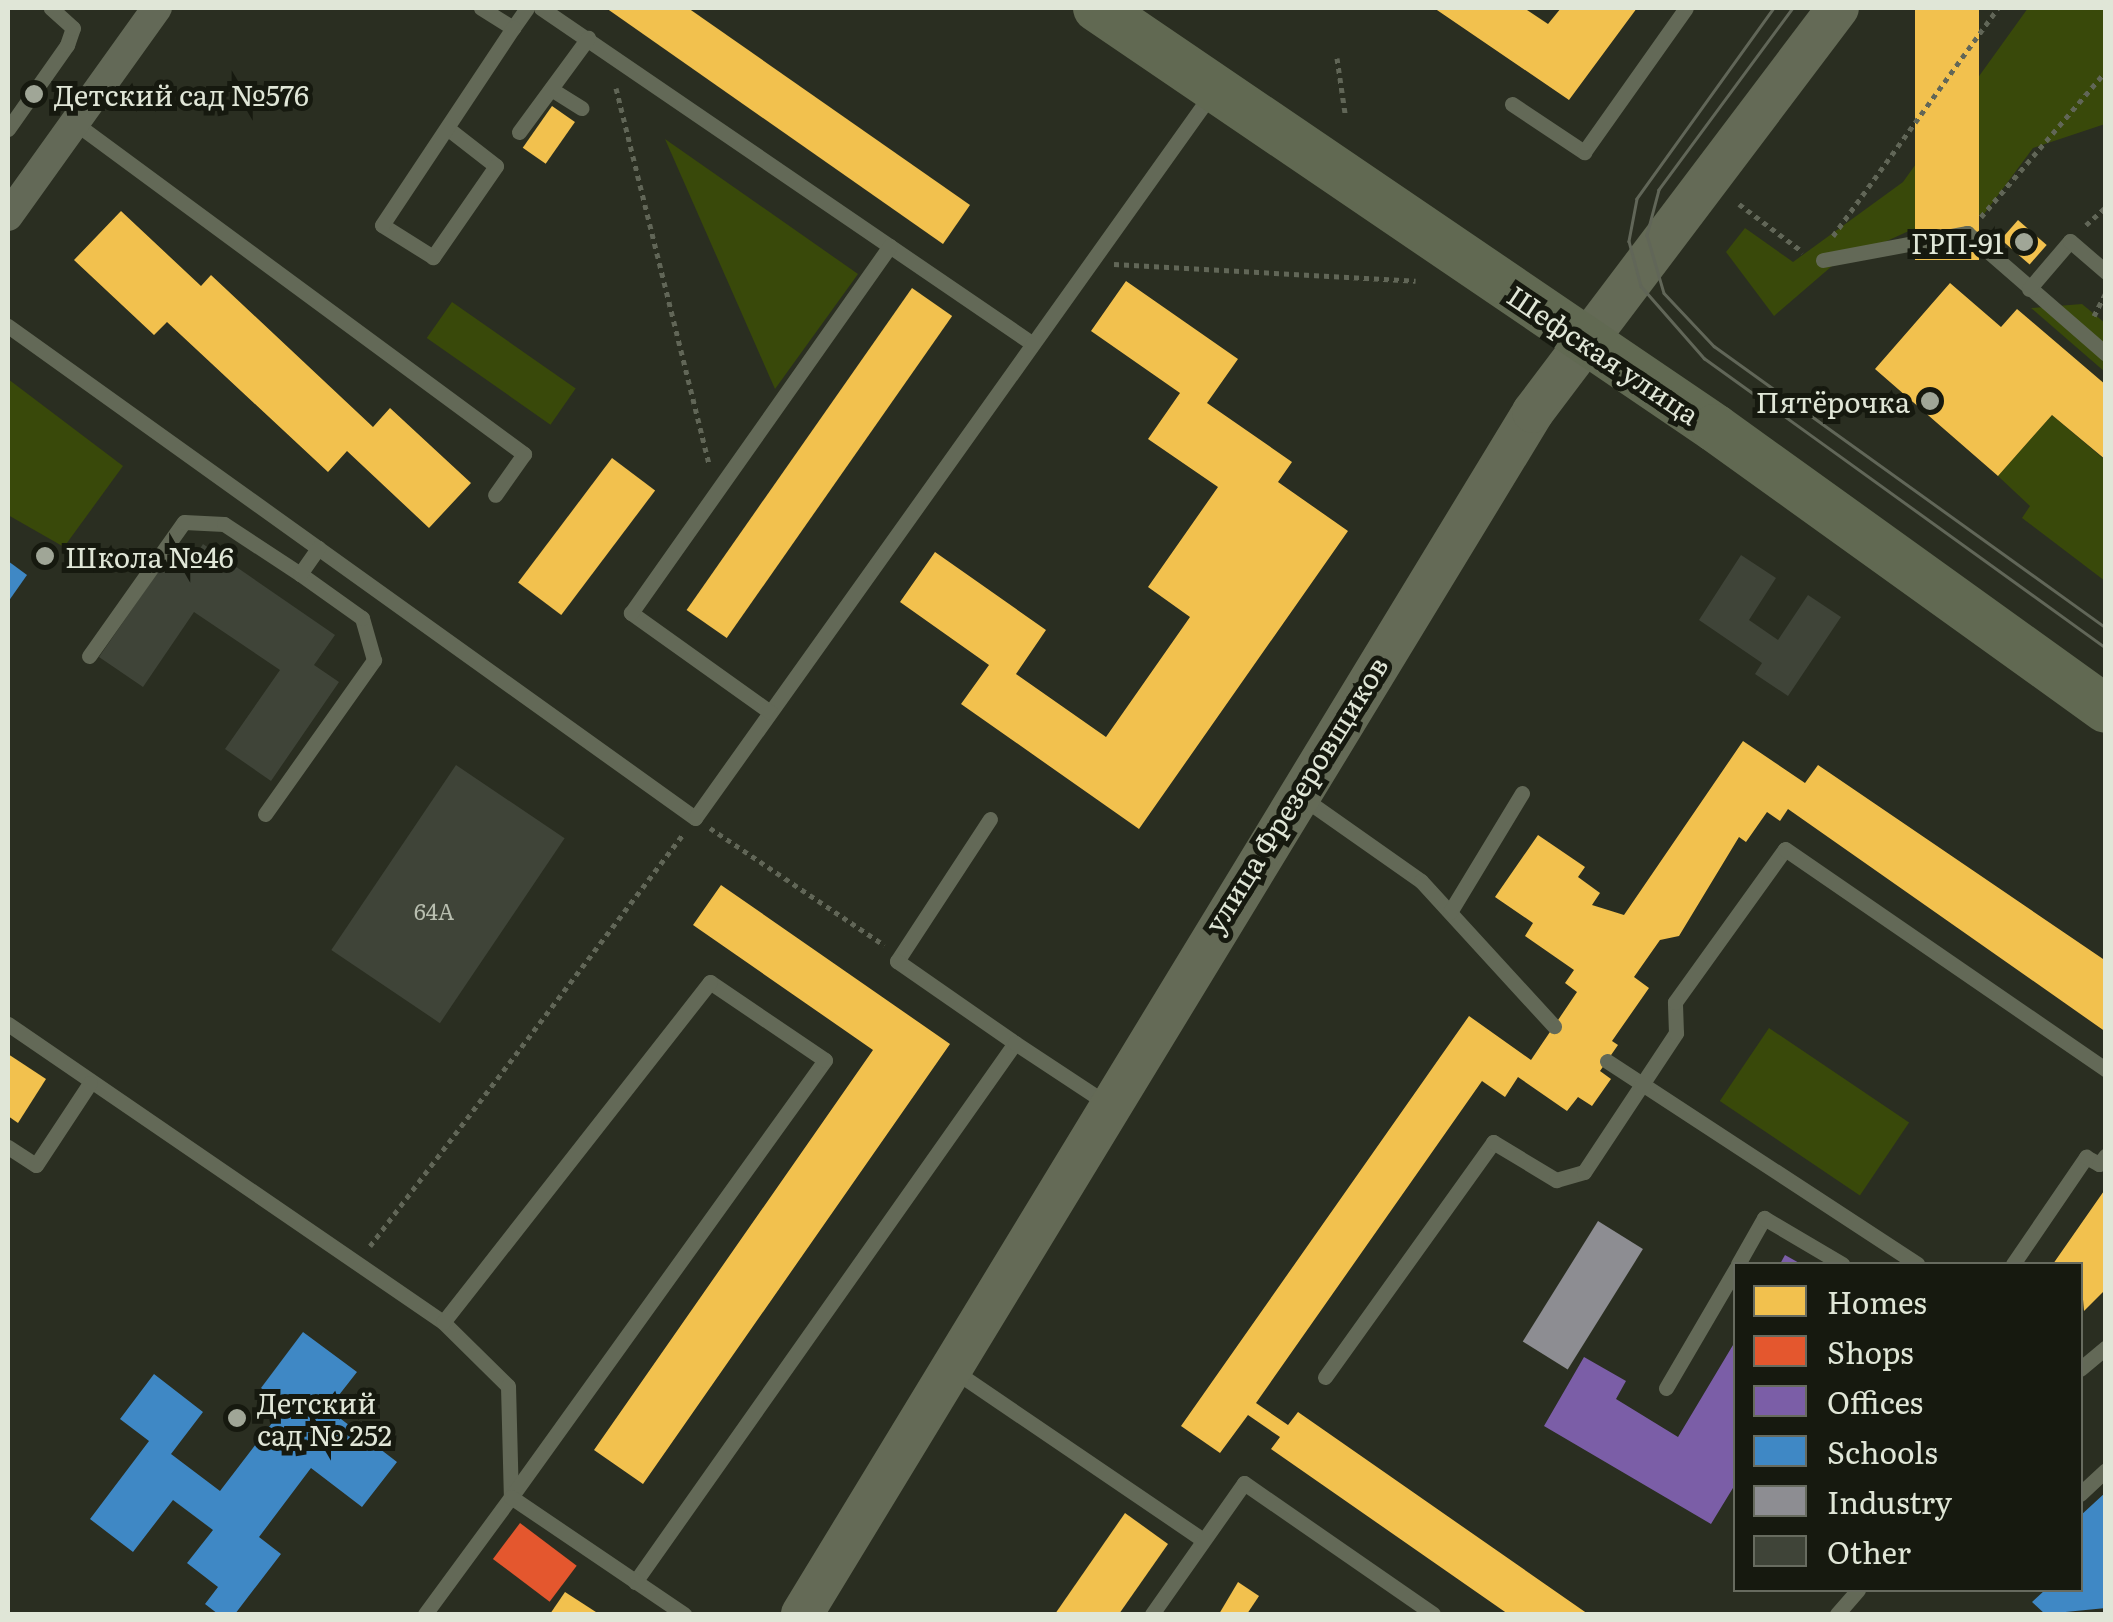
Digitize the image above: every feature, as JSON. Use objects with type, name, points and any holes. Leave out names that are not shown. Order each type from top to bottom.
[{"type":"main road","name":"Шефская улица","points":[[1097,8],[1588,341],[2106,709]]},
{"type":"main road","name":"улица Фрезеровщиков","points":[[802,1614],[953,1370],[1106,1103],[1533,412],[1838,8]]},
{"type":"street","points":[[8,216],[149,10]]},
{"type":"lane","points":[[8,130],[68,45],[74,28],[51,8]]},
{"type":"lane","points":[[481,8],[513,28]]},
{"type":"lane","points":[[451,131],[496,166],[433,257],[382,226],[451,131],[527,8]]},
{"type":"lane","points":[[541,8],[1030,342]]},
{"type":"lane","points":[[1512,104],[1584,152],[1686,8]]},
{"type":"lane","points":[[519,132],[588,38]]},
{"type":"lane","points":[[552,89],[581,108]]},
{"type":"lane","points":[[8,326],[696,818],[1086,263],[1215,89]]},
{"type":"lane","points":[[74,122],[524,454],[494,494]]},
{"type":"lane","points":[[1821,255],[1967,233],[2106,354]]},
{"type":"lane","points":[[2029,288],[2070,240],[2106,272]]},
{"type":"lane","points":[[770,712],[630,613],[890,246]]},
{"type":"lane","points":[[90,656],[184,522],[224,524],[362,618],[374,660],[265,814]]},
{"type":"lane","points":[[300,574],[318,548]]},
{"type":"lane","points":[[1450,912],[1522,792]]},
{"type":"lane","points":[[1296,793],[1421,881],[1554,1026]]},
{"type":"lane","points":[[990,819],[897,961],[1106,1103]]},
{"type":"lane","points":[[1325,1377],[1494,1142],[1556,1180],[1584,1172],[1676,1033],[1676,1002],[1785,850],[2106,1070]]},
{"type":"lane","points":[[424,1614],[825,1060],[710,982],[443,1322]]},
{"type":"lane","points":[[8,1024],[90,1083],[359,1260],[443,1322],[508,1386],[511,1497]]},
{"type":"lane","points":[[636,1582],[1015,1043]]},
{"type":"lane","points":[[1607,1061],[1913,1262]]},
{"type":"lane","points":[[8,1147],[36,1164],[90,1083]]},
{"type":"lane","points":[[2014,1262],[2086,1156],[2099,1164],[2106,1155]]},
{"type":"lane","points":[[1738,1262],[1764,1218],[1839,1262]]},
{"type":"lane","points":[[1666,1388],[1733,1271]]},
{"type":"lane","points":[[2083,1366],[2106,1347]]},
{"type":"lane","points":[[953,1370],[1202,1539]]},
{"type":"lane","points":[[2083,1491],[2106,1470]]},
{"type":"lane","points":[[1152,1614],[1244,1483],[1434,1614]]},
{"type":"lane","points":[[511,1497],[684,1614]]},
{"type":"lane","points":[[1837,1614],[1856,1592]]},
{"type":"path","points":[[1738,204],[1821,255],[1998,8]]},
{"type":"path","points":[[614,55],[714,494]]},
{"type":"path","points":[[1337,58],[1345,114]]},
{"type":"path","points":[[1967,233],[2106,71]]},
{"type":"path","points":[[1086,263],[1416,281]]},
{"type":"path","points":[[359,1260],[696,818],[741,847]]},
{"type":"green space","points":[[2028,8],[2105,8],[2105,124],[2033,148],[1984,214],[1922,225],[1832,266],[1774,316],[1726,252],[1745,228],[1793,262],[1903,182]]},
{"type":"green space","points":[[665,139],[858,274],[775,389]]},
{"type":"green space","points":[[452,302],[576,389],[550,425],[427,338]]},
{"type":"green space","points":[[2082,304],[2105,323],[2105,372],[2031,308]]},
{"type":"green space","points":[[8,379],[123,466],[64,547],[8,515]]},
{"type":"green space","points":[[2052,415],[2105,460],[2105,581],[2022,518],[2030,506],[1998,476]]},
{"type":"green space","points":[[1769,1028],[1909,1123],[1860,1195],[1720,1101]]},
{"type":"building: Homes","points":[[606,8],[688,8],[970,205],[943,244]]},
{"type":"building: Homes","points":[[1434,8],[1524,8],[1548,24],[1561,8],[1637,8],[1569,100]]},
{"type":"building: Homes","points":[[1915,8],[1979,8],[1979,260],[1915,260]]},
{"type":"building: Homes","points":[[552,106],[575,122],[546,164],[523,148]]},
{"type":"building: Homes","points":[[121,211],[201,286],[211,275],[373,427],[390,408],[471,483],[429,528],[347,451],[328,472],[167,322],[154,335],[74,260]]},
{"type":"building: Homes","name":"ГРП-91","points":[[2018,220],[2047,245],[2030,265],[2001,240]]},
{"type":"building: Homes","points":[[1126,281],[1238,359],[1207,403],[1292,462],[1278,482],[1348,531],[1139,829],[961,704],[989,665],[900,602],[935,552],[1046,630],[1016,674],[1106,737],[1190,617],[1148,587],[1218,487],[1148,439],[1180,393],[1091,331]]},
{"type":"building: Homes","points":[[1950,283],[2001,327],[2017,309],[2106,385],[2106,460],[2052,415],[1998,476],[1875,369]]},
{"type":"building: Homes","points":[[912,288],[952,316],[727,638],[687,610]]},
{"type":"building: Homes","points":[[612,458],[655,490],[561,615],[518,583]]},
{"type":"building: Homes","points":[[1743,741],[1805,783],[1818,765],[2106,961],[2106,1032],[1788,809],[1780,821],[1767,812],[1746,842],[1739,837],[1679,936],[1660,940],[1634,977],[1649,988],[1612,1041],[1618,1045],[1600,1071],[1611,1079],[1592,1106],[1578,1097],[1567,1111],[1518,1077],[1505,1097],[1482,1081],[1256,1403],[1288,1425],[1298,1412],[1588,1614],[1508,1614],[1271,1449],[1280,1437],[1248,1415],[1220,1453],[1181,1426],[1469,1016],[1531,1060],[1577,992],[1565,983],[1574,970],[1525,936],[1533,923],[1495,897],[1538,835],[1585,867],[1578,877],[1600,893],[1592,905],[1624,915]]},
{"type":"building: Homes","points":[[721,885],[950,1044],[643,1484],[594,1450],[873,1050],[693,925]]},
{"type":"building: Homes","points":[[8,1054],[46,1079],[18,1123],[8,1116]]},
{"type":"building: Homes","points":[[2106,1188],[2106,1289],[2084,1311],[2083,1262],[2054,1262]]},
{"type":"building: Homes","points":[[1125,1513],[1168,1544],[1119,1614],[1055,1614]]},
{"type":"building: Homes","points":[[1238,1582],[1259,1596],[1247,1614],[1219,1614]]},
{"type":"building: Homes","points":[[565,1592],[599,1614],[550,1614]]},
{"type":"building: Shops","points":[[520,1523],[577,1566],[550,1602],[493,1559]]},
{"type":"building: Offices","points":[[1733,1345],[1733,1488],[1711,1524],[1544,1426],[1584,1357],[1626,1381],[1616,1399],[1678,1437]]},
{"type":"building: Schools","points":[[8,561],[27,575],[8,602]]},
{"type":"building: Schools","points":[[303,1332],[357,1372],[328,1409],[397,1462],[362,1507],[311,1468],[259,1537],[281,1554],[235,1614],[218,1614],[205,1604],[218,1587],[187,1563],[213,1530],[173,1500],[133,1552],[90,1519],[149,1441],[120,1419],[154,1374],[203,1412],[171,1454],[220,1491],[285,1406],[261,1388]]},
{"type":"building: Schools","points":[[2106,1492],[2106,1608],[2045,1614],[2032,1602],[2043,1592],[2083,1592],[2083,1513]]},
{"type":"building: Industry","points":[[1598,1221],[1643,1249],[1568,1370],[1523,1341]]},
{"type":"building: Other","points":[[203,544],[335,635],[314,665],[339,682],[271,781],[225,749],[280,670],[194,612],[143,687],[99,657],[168,557],[186,570]]},
{"type":"building: Other","points":[[1741,555],[1776,578],[1749,620],[1778,640],[1808,595],[1841,617],[1788,696],[1755,674],[1762,663],[1699,620]]},
{"type":"building: Other","points":[[456,765],[565,838],[440,1023],[331,950]]},
{"type":"tram line","points":[[1774,8],[1637,199],[1629,241],[1641,286],[1704,358],[2106,648]]},
{"type":"tram line","points":[[1793,8],[1659,190],[1647,235],[1664,293],[1714,346],[2106,628]]},
{"type":"place","name":"Детский сад №576","points":[[34,94]]},
{"type":"place","name":"ГРП-91","points":[[2024,242]]},
{"type":"place","name":"Пятёрочка","points":[[1930,401]]},
{"type":"place","name":"Школа №46","points":[[45,556]]},
{"type":"place","name":"Детский сад № 252","points":[[237,1418]]}]
